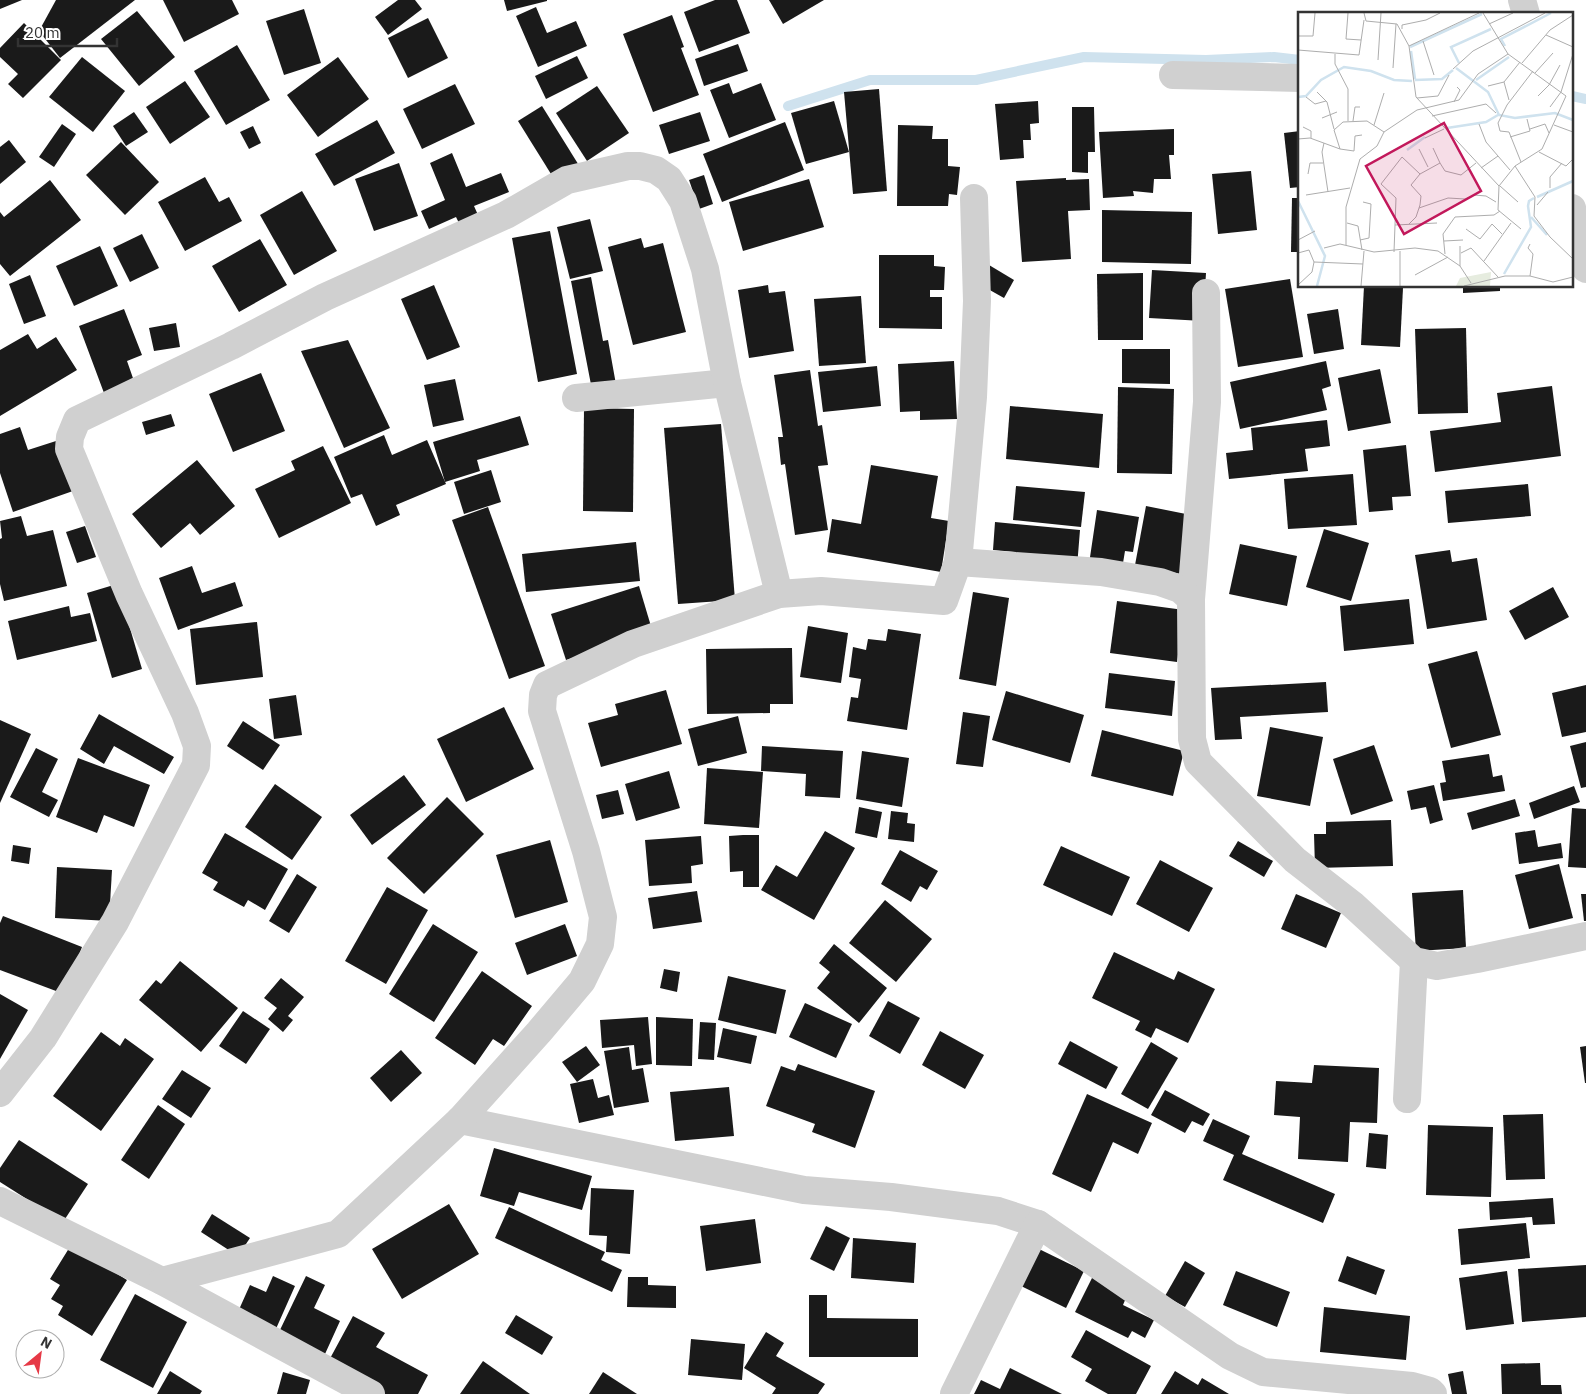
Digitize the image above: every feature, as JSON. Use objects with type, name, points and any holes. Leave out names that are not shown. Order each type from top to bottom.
[{"type":"street","points":[[1173,75],[1298,78]]},
{"type":"street","points":[[0,1093],[43,1038],[115,922],[196,765],[197,746],[185,713],[129,594],[69,449],[70,437],[77,420],[231,346],[325,297],[506,215],[567,180],[628,166],[640,166],[656,170],[669,179],[683,201],[705,269],[727,383],[779,594]]},
{"type":"street","points":[[162,1281],[338,1234],[460,1120],[582,981],[600,944],[603,917],[586,851],[542,712],[543,695],[547,685],[633,644],[779,594],[821,591],[944,601],[958,562],[973,397],[977,310],[974,198]]},
{"type":"street","points":[[1574,217],[1586,269]]},
{"type":"street","points":[[1206,293],[1207,402],[1191,599],[1192,740],[1198,762],[1294,860],[1353,905],[1414,961],[1437,966],[1586,936]]},
{"type":"street","points":[[576,398],[727,383]]},
{"type":"street","points":[[958,562],[1101,572],[1160,582],[1180,589],[1191,599]]},
{"type":"street","points":[[1407,1099],[1414,961]]},
{"type":"street","points":[[460,1120],[804,1190],[891,1197],[998,1211],[1038,1224],[1230,1356],[1263,1372],[1412,1386],[1430,1391],[1433,1394]]},
{"type":"street","points":[[0,1201],[162,1281],[371,1394]]},
{"type":"street","points":[[954,1394],[1038,1224]]},
{"type":"building","points":[[0,0],[22,0],[0,9]]},
{"type":"building","points":[[56,0],[135,0],[60,58],[39,31]]},
{"type":"building","points":[[163,0],[232,0],[239,14],[184,42]]},
{"type":"building","points":[[398,0],[415,0],[422,9],[388,35],[375,17]]},
{"type":"building","points":[[504,0],[547,0],[547,1],[507,11]]},
{"type":"building","points":[[715,0],[737,0],[750,33],[699,52],[684,12]]},
{"type":"building","points":[[769,0],[824,0],[783,24]]},
{"type":"building","points":[[536,7],[547,33],[576,21],[587,46],[538,67],[516,16]]},
{"type":"building","points":[[304,9],[321,63],[284,75],[266,21]]},
{"type":"building","points":[[137,11],[175,57],[139,86],[101,39]]},
{"type":"building","points":[[672,15],[684,47],[681,48],[699,95],[653,112],[623,34]]},
{"type":"building","points":[[428,18],[448,58],[408,78],[388,38]]},
{"type":"building","points":[[24,23],[61,60],[23,98],[8,84],[18,74],[0,57],[0,48]]},
{"type":"building","points":[[738,44],[748,71],[704,86],[695,59]]},
{"type":"building","points":[[237,45],[270,100],[226,125],[194,71]]},
{"type":"building","points":[[577,56],[588,78],[546,99],[535,76]]},
{"type":"building","points":[[82,57],[125,91],[93,132],[49,97]]},
{"type":"building","points":[[338,57],[369,99],[318,137],[287,95]]},
{"type":"building","points":[[185,81],[210,117],[170,144],[146,107]]},
{"type":"building","points":[[729,83],[733,94],[761,83],[776,120],[729,138],[710,90]]},
{"type":"building","points":[[455,84],[475,124],[422,149],[403,109]]},
{"type":"building","points":[[597,86],[629,133],[587,161],[556,113]]},
{"type":"building","points":[[879,89],[887,191],[853,194],[844,92]]},
{"type":"building","points":[[834,101],[849,152],[806,164],[791,113]]},
{"type":"building","points":[[1038,101],[1039,123],[1030,124],[1031,140],[1023,140],[1024,158],[1000,160],[995,104]]},
{"type":"building","points":[[542,106],[580,167],[556,182],[518,121]]},
{"type":"building","points":[[1072,107],[1094,107],[1095,152],[1088,152],[1088,173],[1072,172]]},
{"type":"building","points":[[134,112],[148,132],[126,146],[113,126]]},
{"type":"building","points":[[700,112],[710,141],[669,154],[659,125]]},
{"type":"building","points":[[377,120],[395,153],[334,186],[315,154]]},
{"type":"building","points":[[785,122],[804,170],[722,202],[703,154]]},
{"type":"building","points":[[62,124],[76,134],[54,167],[39,157]]},
{"type":"building","points":[[898,125],[933,126],[932,139],[948,139],[948,166],[960,167],[957,195],[949,194],[948,206],[897,206]]},
{"type":"building","points":[[253,126],[261,143],[249,149],[240,132]]},
{"type":"building","points":[[1174,129],[1174,155],[1169,155],[1171,179],[1154,179],[1153,193],[1133,191],[1134,196],[1103,198],[1099,132]]},
{"type":"building","points":[[1298,131],[1298,187],[1290,188],[1284,133]]},
{"type":"building","points":[[9,140],[26,162],[0,184],[0,147]]},
{"type":"building","points":[[121,142],[159,182],[125,215],[86,175]]},
{"type":"building","points":[[452,153],[466,187],[501,173],[509,192],[474,206],[478,215],[459,223],[456,217],[429,229],[421,211],[445,200],[430,163]]},
{"type":"building","points":[[399,163],[418,216],[374,231],[355,179]]},
{"type":"building","points":[[1251,171],[1257,230],[1218,234],[1212,174]]},
{"type":"building","points":[[704,175],[713,204],[699,209],[689,180]]},
{"type":"building","points":[[205,177],[219,202],[229,197],[242,221],[185,251],[158,202]]},
{"type":"building","points":[[1066,178],[1066,180],[1089,179],[1090,210],[1068,211],[1071,259],[1022,262],[1016,181]]},
{"type":"building","points":[[809,179],[824,227],[743,251],[729,202]]},
{"type":"building","points":[[50,180],[81,220],[10,276],[0,264],[0,212],[4,217]]},
{"type":"building","points":[[302,191],[337,251],[294,275],[260,215]]},
{"type":"building","points":[[1292,198],[1298,198],[1298,252],[1291,252]]},
{"type":"building","points":[[1102,210],[1192,212],[1191,264],[1102,262]]},
{"type":"building","points":[[590,219],[603,271],[570,279],[557,227]]},
{"type":"building","points":[[550,231],[577,374],[538,382],[512,238]]},
{"type":"building","points":[[142,234],[159,268],[130,282],[113,248]]},
{"type":"building","points":[[641,238],[644,248],[663,243],[686,332],[633,345],[608,247]]},
{"type":"building","points":[[260,239],[287,285],[239,312],[212,266]]},
{"type":"building","points":[[100,246],[118,286],[74,306],[56,266]]},
{"type":"building","points":[[879,255],[934,255],[934,266],[945,267],[944,290],[930,290],[930,297],[942,297],[942,329],[879,328]]},
{"type":"building","points":[[989,265],[1014,280],[1004,298],[979,284]]},
{"type":"building","points":[[1152,270],[1206,273],[1203,321],[1149,318]]},
{"type":"building","points":[[1143,273],[1143,340],[1098,340],[1097,274]]},
{"type":"building","points":[[30,275],[46,316],[24,324],[9,284]]},
{"type":"building","points":[[591,277],[603,341],[608,340],[617,390],[593,395],[571,281]]},
{"type":"building","points":[[1290,279],[1303,357],[1238,367],[1225,289]]},
{"type":"building","points":[[434,285],[460,347],[427,360],[401,299]]},
{"type":"building","points":[[768,285],[769,293],[785,291],[794,351],[749,358],[738,290]]},
{"type":"building","points":[[1364,288],[1403,288],[1400,347],[1361,345]]},
{"type":"building","points":[[1463,288],[1500,288],[1500,291],[1463,293]]},
{"type":"building","points":[[861,296],[866,363],[819,366],[814,299]]},
{"type":"building","points":[[124,309],[142,355],[127,361],[134,381],[104,393],[79,326]]},
{"type":"building","points":[[1338,309],[1344,349],[1314,354],[1307,314]]},
{"type":"building","points":[[176,323],[180,347],[154,351],[149,328]]},
{"type":"building","points":[[1466,328],[1468,413],[1418,414],[1415,329]]},
{"type":"building","points":[[28,334],[37,349],[56,337],[77,370],[0,416],[0,350]]},
{"type":"building","points":[[348,340],[390,428],[344,448],[301,351]]},
{"type":"building","points":[[1122,349],[1170,349],[1170,384],[1122,383]]},
{"type":"building","points":[[954,361],[957,419],[920,420],[920,411],[900,412],[898,364]]},
{"type":"building","points":[[1326,361],[1331,386],[1322,389],[1327,410],[1240,429],[1230,382]]},
{"type":"building","points":[[877,366],[881,406],[823,412],[818,372]]},
{"type":"building","points":[[1380,369],[1391,423],[1348,431],[1338,378]]},
{"type":"building","points":[[810,370],[818,426],[822,425],[828,465],[818,466],[828,530],[795,535],[785,464],[781,465],[778,437],[783,437],[774,375]]},
{"type":"building","points":[[261,373],[285,431],[233,452],[209,394]]},
{"type":"building","points":[[455,379],[464,420],[433,427],[424,385]]},
{"type":"building","points":[[1552,386],[1561,456],[1435,472],[1430,431],[1501,422],[1497,393]]},
{"type":"building","points":[[1118,387],[1174,389],[1172,474],[1117,473]]},
{"type":"building","points":[[1010,406],[1103,414],[1099,468],[1006,459]]},
{"type":"building","points":[[584,408],[634,409],[633,512],[583,511]]},
{"type":"building","points":[[171,414],[175,426],[146,435],[142,422]]},
{"type":"building","points":[[520,416],[529,445],[477,460],[480,471],[445,482],[433,442]]},
{"type":"building","points":[[1327,420],[1330,446],[1305,449],[1308,471],[1229,479],[1226,453],[1253,450],[1251,428]]},
{"type":"building","points":[[721,424],[735,600],[678,604],[664,428]]},
{"type":"building","points":[[20,427],[28,450],[56,441],[73,491],[13,512],[0,473],[0,434]]},
{"type":"building","points":[[384,435],[392,455],[427,440],[446,484],[396,505],[400,515],[376,526],[362,494],[351,498],[334,457]]},
{"type":"building","points":[[1406,445],[1411,496],[1392,497],[1393,510],[1369,512],[1363,450]]},
{"type":"building","points":[[323,446],[351,503],[279,538],[255,489],[295,470],[291,461]]},
{"type":"building","points":[[197,460],[235,506],[200,535],[190,523],[161,548],[132,514]]},
{"type":"building","points":[[871,465],[938,476],[931,518],[949,521],[941,572],[827,552],[832,519],[861,524]]},
{"type":"building","points":[[491,470],[501,502],[464,514],[454,482]]},
{"type":"building","points":[[1353,474],[1357,525],[1288,529],[1284,479]]},
{"type":"building","points":[[1528,484],[1531,516],[1448,523],[1445,491]]},
{"type":"building","points":[[1016,486],[1085,492],[1081,527],[1013,520]]},
{"type":"building","points":[[1146,506],[1191,515],[1181,574],[1135,565]]},
{"type":"building","points":[[488,507],[545,666],[509,679],[452,520]]},
{"type":"building","points":[[1097,510],[1139,517],[1133,552],[1125,551],[1122,569],[1089,564]]},
{"type":"building","points":[[21,516],[27,536],[53,530],[67,586],[4,601],[0,584],[0,539],[2,538],[0,521]]},
{"type":"building","points":[[995,522],[1080,530],[1077,567],[1015,562],[1016,552],[993,550]]},
{"type":"building","points":[[85,526],[96,557],[77,563],[66,532]]},
{"type":"building","points":[[1324,529],[1369,543],[1351,601],[1306,587]]},
{"type":"building","points":[[636,542],[640,581],[526,592],[522,554]]},
{"type":"building","points":[[1240,544],[1297,556],[1287,606],[1229,594]]},
{"type":"building","points":[[1450,550],[1452,562],[1477,558],[1487,620],[1427,629],[1415,555]]},
{"type":"building","points":[[192,566],[202,593],[235,582],[243,606],[178,630],[159,578]]},
{"type":"building","points":[[117,584],[142,669],[112,678],[87,593]]},
{"type":"building","points":[[639,586],[653,633],[566,660],[551,614]]},
{"type":"building","points":[[1553,587],[1569,617],[1525,640],[1509,611]]},
{"type":"building","points":[[973,592],[1009,598],[996,686],[959,679]]},
{"type":"building","points":[[1409,599],[1414,644],[1344,651],[1340,606]]},
{"type":"building","points":[[1117,601],[1184,610],[1177,662],[1110,653]]},
{"type":"building","points":[[69,606],[71,617],[90,613],[97,641],[17,660],[8,621]]},
{"type":"building","points":[[257,622],[263,677],[196,685],[190,629]]},
{"type":"building","points":[[808,626],[848,633],[841,683],[800,677]]},
{"type":"building","points":[[888,629],[921,634],[907,730],[847,721],[851,697],[858,698],[861,679],[849,677],[853,647],[866,650],[868,639],[886,641]]},
{"type":"building","points":[[792,648],[793,704],[770,704],[770,713],[707,714],[706,649]]},
{"type":"building","points":[[1477,651],[1501,735],[1451,748],[1428,664]]},
{"type":"building","points":[[1109,673],[1175,681],[1172,716],[1105,708]]},
{"type":"building","points":[[1326,682],[1328,712],[1240,717],[1242,739],[1215,740],[1211,688]]},
{"type":"building","points":[[1586,685],[1586,732],[1562,737],[1552,693]]},
{"type":"building","points":[[666,690],[682,744],[601,767],[588,723],[618,715],[615,704]]},
{"type":"building","points":[[1006,691],[1084,715],[1070,763],[992,740]]},
{"type":"building","points":[[296,695],[302,735],[274,739],[269,699]]},
{"type":"building","points":[[504,707],[534,769],[466,802],[437,739]]},
{"type":"building","points":[[963,712],[990,716],[983,767],[956,764]]},
{"type":"building","points":[[99,714],[174,757],[164,774],[114,746],[104,764],[80,749]]},
{"type":"building","points":[[738,716],[747,753],[698,766],[688,729]]},
{"type":"building","points":[[0,720],[31,734],[0,803]]},
{"type":"building","points":[[243,721],[280,745],[263,770],[227,746]]},
{"type":"building","points":[[1270,727],[1323,737],[1310,806],[1257,796]]},
{"type":"building","points":[[1102,730],[1184,751],[1173,796],[1091,776]]},
{"type":"building","points":[[1586,742],[1586,787],[1581,788],[1570,746]]},
{"type":"building","points":[[1374,745],[1393,801],[1351,815],[1333,759]]},
{"type":"building","points":[[762,746],[843,751],[840,798],[805,796],[806,774],[761,771]]},
{"type":"building","points":[[36,748],[58,759],[42,792],[58,800],[49,817],[10,797]]},
{"type":"building","points":[[862,751],[909,758],[902,807],[856,799]]},
{"type":"building","points":[[1489,754],[1493,777],[1502,775],[1505,791],[1443,801],[1440,783],[1446,782],[1442,761]]},
{"type":"building","points":[[78,758],[150,785],[134,827],[104,815],[97,833],[56,817]]},
{"type":"building","points":[[707,768],[763,772],[759,828],[704,824]]},
{"type":"building","points":[[669,771],[680,808],[636,821],[625,784]]},
{"type":"building","points":[[404,775],[426,805],[372,845],[350,815]]},
{"type":"building","points":[[275,784],[322,817],[292,860],[245,827]]},
{"type":"building","points":[[1434,785],[1443,820],[1430,824],[1426,807],[1411,810],[1407,791]]},
{"type":"building","points":[[1574,786],[1580,802],[1534,819],[1529,803]]},
{"type":"building","points":[[618,790],[624,814],[602,819],[596,795]]},
{"type":"building","points":[[447,797],[484,834],[424,894],[387,858]]},
{"type":"building","points":[[1515,799],[1520,816],[1472,830],[1467,813]]},
{"type":"building","points":[[859,807],[882,812],[877,838],[855,833]]},
{"type":"building","points":[[1572,808],[1586,809],[1586,868],[1568,867]]},
{"type":"building","points":[[891,811],[908,813],[907,823],[915,824],[914,842],[888,839]]},
{"type":"building","points":[[1391,820],[1393,866],[1315,868],[1314,834],[1326,834],[1326,822]]},
{"type":"building","points":[[1535,830],[1538,847],[1561,843],[1563,858],[1519,864],[1515,833]]},
{"type":"building","points":[[825,831],[855,848],[814,920],[761,890],[776,865],[797,877]]},
{"type":"building","points":[[225,833],[288,869],[265,910],[248,900],[244,907],[213,890],[218,882],[202,873]]},
{"type":"building","points":[[759,835],[759,887],[743,887],[743,871],[730,872],[729,836]]},
{"type":"building","points":[[701,836],[703,864],[691,866],[692,883],[649,886],[645,840]]},
{"type":"building","points":[[550,840],[568,902],[515,918],[496,855]]},
{"type":"building","points":[[1238,841],[1273,861],[1264,877],[1229,856]]},
{"type":"building","points":[[13,845],[31,848],[29,864],[11,861]]},
{"type":"building","points":[[1061,846],[1130,877],[1112,916],[1043,885]]},
{"type":"building","points":[[900,850],[938,871],[927,890],[920,886],[911,902],[881,884]]},
{"type":"building","points":[[1160,860],[1213,888],[1189,932],[1136,904]]},
{"type":"building","points":[[1559,864],[1573,918],[1529,929],[1515,875]]},
{"type":"building","points":[[57,867],[112,870],[109,921],[55,918]]},
{"type":"building","points":[[297,874],[317,887],[289,933],[269,921]]},
{"type":"building","points":[[387,887],[428,910],[386,984],[345,961]]},
{"type":"building","points":[[1463,890],[1466,948],[1416,951],[1412,893]]},
{"type":"building","points":[[697,891],[702,922],[653,929],[648,898]]},
{"type":"building","points":[[1296,894],[1341,913],[1326,948],[1281,929]]},
{"type":"building","points":[[1581,894],[1586,894],[1586,921],[1584,921]]},
{"type":"building","points":[[885,900],[932,939],[896,982],[849,943]]},
{"type":"building","points":[[3,916],[82,947],[64,994],[0,970],[0,923]]},
{"type":"building","points":[[433,924],[478,952],[434,1022],[389,994]]},
{"type":"building","points":[[565,924],[577,956],[527,975],[515,943]]},
{"type":"building","points":[[834,944],[887,988],[859,1023],[817,988],[830,972],[819,963]]},
{"type":"building","points":[[1114,952],[1174,980],[1178,971],[1215,989],[1188,1043],[1156,1028],[1151,1038],[1135,1030],[1140,1021],[1092,998]]},
{"type":"building","points":[[180,961],[238,1008],[201,1052],[139,1000],[156,980],[161,984]]},
{"type":"building","points":[[664,969],[680,972],[677,992],[660,988]]},
{"type":"building","points":[[482,971],[532,1006],[504,1046],[493,1039],[475,1065],[435,1038]]},
{"type":"building","points":[[728,976],[786,990],[776,1034],[718,1020]]},
{"type":"building","points":[[281,978],[304,997],[288,1016],[293,1020],[283,1032],[268,1019],[277,1008],[264,998]]},
{"type":"building","points":[[0,994],[28,1010],[0,1059]]},
{"type":"building","points":[[888,1001],[920,1018],[900,1054],[869,1036]]},
{"type":"building","points":[[805,1003],[852,1024],[836,1058],[789,1037]]},
{"type":"building","points":[[243,1011],[270,1029],[246,1064],[219,1046]]},
{"type":"building","points":[[648,1017],[652,1064],[636,1066],[634,1045],[602,1048],[600,1020]]},
{"type":"building","points":[[656,1017],[693,1019],[692,1066],[656,1065]]},
{"type":"building","points":[[700,1022],[716,1023],[714,1060],[698,1059]]},
{"type":"building","points":[[723,1028],[757,1036],[751,1064],[717,1057]]},
{"type":"building","points":[[940,1031],[984,1055],[965,1089],[922,1065]]},
{"type":"building","points":[[101,1032],[120,1046],[125,1038],[154,1059],[101,1131],[53,1096]]},
{"type":"building","points":[[1070,1041],[1118,1067],[1106,1089],[1058,1064]]},
{"type":"building","points":[[1151,1042],[1178,1058],[1148,1109],[1121,1094]]},
{"type":"building","points":[[586,1046],[600,1065],[577,1082],[562,1062]]},
{"type":"building","points":[[1586,1046],[1586,1083],[1585,1083],[1580,1047]]},
{"type":"building","points":[[629,1047],[632,1070],[643,1068],[649,1102],[614,1108],[604,1051]]},
{"type":"building","points":[[401,1050],[422,1073],[391,1102],[370,1078]]},
{"type":"building","points":[[798,1064],[875,1091],[855,1148],[812,1132],[815,1124],[766,1106],[781,1066],[795,1071]]},
{"type":"building","points":[[1314,1065],[1379,1068],[1377,1123],[1350,1122],[1348,1162],[1298,1159],[1300,1117],[1274,1115],[1276,1081],[1312,1083]]},
{"type":"building","points":[[182,1070],[211,1088],[191,1118],[162,1099]]},
{"type":"building","points":[[593,1079],[598,1098],[609,1095],[614,1115],[579,1123],[570,1084]]},
{"type":"building","points":[[729,1087],[734,1136],[675,1141],[670,1092]]},
{"type":"building","points":[[1165,1090],[1210,1114],[1203,1126],[1192,1121],[1185,1133],[1151,1115]]},
{"type":"building","points":[[1087,1094],[1152,1123],[1138,1154],[1113,1142],[1091,1192],[1052,1174]]},
{"type":"building","points":[[158,1105],[185,1124],[149,1179],[121,1160]]},
{"type":"building","points":[[1543,1114],[1545,1179],[1506,1180],[1503,1115]]},
{"type":"building","points":[[1213,1119],[1250,1136],[1242,1154],[1335,1194],[1323,1223],[1223,1180],[1234,1155],[1203,1141]]},
{"type":"building","points":[[1428,1125],[1493,1127],[1491,1197],[1426,1195]]},
{"type":"building","points":[[1369,1133],[1388,1135],[1386,1169],[1366,1167]]},
{"type":"building","points":[[19,1140],[88,1184],[63,1222],[0,1182],[0,1168]]},
{"type":"building","points":[[494,1148],[592,1176],[582,1210],[519,1192],[514,1206],[480,1196]]},
{"type":"building","points":[[591,1188],[634,1190],[630,1254],[606,1252],[607,1236],[589,1235]]},
{"type":"building","points":[[1553,1198],[1555,1224],[1533,1225],[1532,1217],[1490,1220],[1489,1202]]},
{"type":"building","points":[[449,1204],[479,1254],[402,1299],[372,1249]]},
{"type":"building","points":[[509,1207],[605,1252],[601,1260],[622,1270],[612,1292],[495,1238]]},
{"type":"building","points":[[212,1214],[250,1238],[238,1256],[201,1232]]},
{"type":"building","points":[[755,1219],[761,1263],[706,1271],[700,1226]]},
{"type":"building","points":[[1526,1223],[1530,1258],[1461,1265],[1458,1229]]},
{"type":"building","points":[[826,1226],[850,1238],[834,1271],[810,1259]]},
{"type":"building","points":[[853,1238],[916,1243],[914,1283],[851,1278]]},
{"type":"building","points":[[71,1245],[127,1280],[92,1336],[58,1315],[63,1306],[51,1299],[60,1285],[50,1279]]},
{"type":"building","points":[[1039,1249],[1084,1271],[1066,1308],[1021,1286]]},
{"type":"building","points":[[1347,1256],[1385,1270],[1376,1295],[1338,1281]]},
{"type":"building","points":[[1185,1261],[1205,1273],[1185,1307],[1165,1296]]},
{"type":"building","points":[[1586,1265],[1586,1317],[1522,1322],[1518,1269]]},
{"type":"building","points":[[1236,1271],[1290,1292],[1277,1327],[1223,1305]]},
{"type":"building","points":[[1507,1271],[1514,1324],[1466,1330],[1459,1278]]},
{"type":"building","points":[[273,1276],[295,1286],[275,1331],[237,1314],[250,1285],[266,1292]]},
{"type":"building","points":[[306,1276],[325,1285],[314,1308],[340,1321],[325,1354],[279,1332]]},
{"type":"building","points":[[1093,1276],[1128,1293],[1123,1305],[1154,1320],[1145,1338],[1132,1331],[1128,1338],[1075,1312]]},
{"type":"building","points":[[628,1277],[648,1277],[648,1285],[676,1286],[676,1308],[627,1307]]},
{"type":"building","points":[[135,1294],[187,1322],[153,1388],[100,1360]]},
{"type":"building","points":[[809,1295],[827,1295],[827,1318],[918,1319],[918,1357],[809,1357]]},
{"type":"building","points":[[1324,1307],[1410,1316],[1406,1360],[1320,1352]]},
{"type":"building","points":[[516,1315],[553,1337],[542,1355],[505,1333]]},
{"type":"building","points":[[353,1316],[385,1333],[376,1347],[428,1375],[418,1394],[383,1394],[327,1364]]},
{"type":"building","points":[[1086,1330],[1151,1366],[1136,1394],[1108,1394],[1085,1381],[1092,1369],[1071,1357]]},
{"type":"building","points":[[766,1332],[784,1343],[776,1356],[825,1384],[818,1394],[772,1394],[776,1388],[744,1368]]},
{"type":"building","points":[[691,1339],[745,1344],[742,1380],[688,1375]]},
{"type":"building","points":[[483,1361],[530,1394],[460,1394]]},
{"type":"building","points":[[1540,1363],[1541,1385],[1561,1385],[1562,1394],[1502,1394],[1501,1364]]},
{"type":"building","points":[[1010,1368],[1062,1394],[974,1394],[981,1380],[1000,1389]]},
{"type":"building","points":[[170,1371],[202,1391],[200,1394],[157,1394]]},
{"type":"building","points":[[1175,1371],[1198,1385],[1202,1378],[1229,1394],[1161,1394]]},
{"type":"building","points":[[1463,1371],[1467,1394],[1452,1394],[1448,1374]]},
{"type":"building","points":[[283,1372],[310,1380],[306,1394],[277,1394]]},
{"type":"building","points":[[603,1372],[637,1394],[589,1394]]},
{"type":"waterway","points":[[788,106],[870,80],[976,80],[1084,57],[1206,60],[1274,57],[1298,60]]},
{"type":"waterway","points":[[1574,96],[1586,99]]}]
